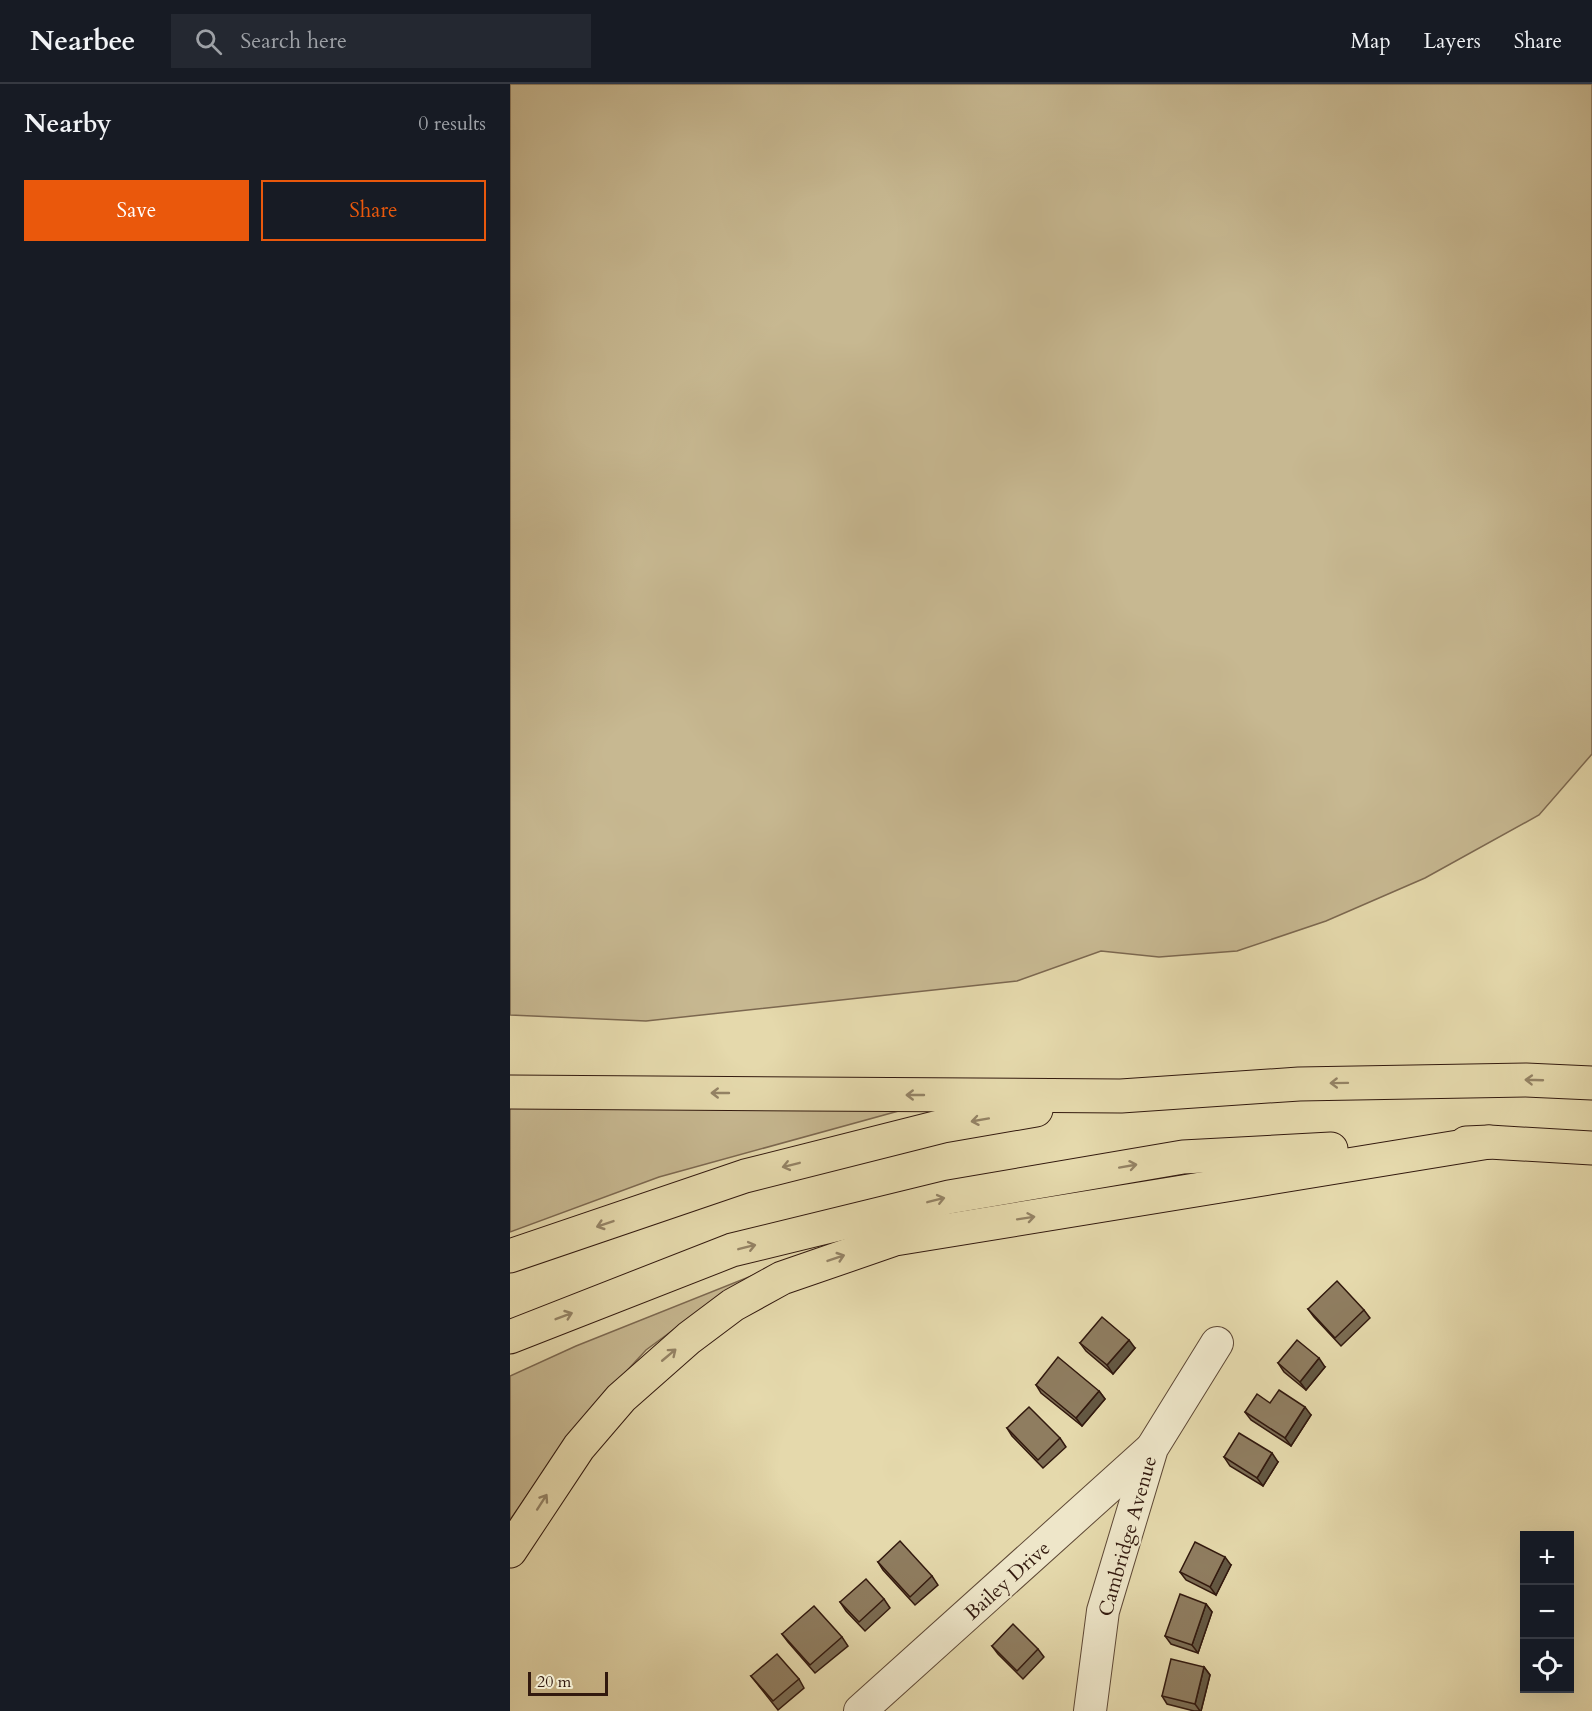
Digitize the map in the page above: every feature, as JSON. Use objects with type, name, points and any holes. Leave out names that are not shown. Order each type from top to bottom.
[{"type":"highway","points":[[510,1092],[1121,1096],[1299,1084],[1526,1080],[1592,1083]]},
{"type":"highway","points":[[510,1256],[745,1176],[944,1126],[1121,1096]]},
{"type":"highway","points":[[510,1551],[579,1447],[621,1398],[689,1338],[733,1305],[782,1278],[895,1239],[1489,1142]]},
{"type":"highway","points":[[510,1337],[732,1250],[949,1197],[1184,1156],[1489,1142],[1592,1149]]},
{"type":"street","name":"Cambridge Avenue","points":[[1090,1711],[1103,1611],[1152,1448],[1217,1343]]},
{"type":"street","name":"Bailey Drive","points":[[860,1711],[1152,1448]]},
{"type":"shaded area","points":[[510,84],[1592,84],[1592,754],[1539,815],[1425,878],[1326,921],[1237,951],[1159,957],[1101,951],[1017,981],[646,1021],[510,1015]]},
{"type":"shaded area","points":[[510,1102],[924,1104],[659,1177],[510,1232]]},
{"type":"shaded area","points":[[764,1271],[703,1308],[646,1350],[573,1429],[510,1520],[510,1376],[576,1346]]},
{"type":"building","points":[[1337,1281],[1364,1310],[1335,1338],[1308,1309]]},
{"type":"building","points":[[1102,1317],[1129,1340],[1107,1365],[1080,1343]]},
{"type":"building","points":[[1297,1340],[1319,1358],[1300,1382],[1278,1363]]},
{"type":"building","points":[[1058,1357],[1099,1391],[1076,1418],[1036,1385]]},
{"type":"building","points":[[1279,1390],[1305,1407],[1285,1438],[1245,1412],[1257,1394],[1270,1403]]},
{"type":"building","points":[[1029,1407],[1060,1438],[1038,1460],[1007,1428]]},
{"type":"building","points":[[1239,1433],[1272,1453],[1257,1478],[1224,1457]]},
{"type":"building","points":[[900,1541],[932,1576],[910,1597],[878,1562]]},
{"type":"building","points":[[1195,1542],[1225,1557],[1210,1587],[1180,1572]]},
{"type":"building","points":[[866,1579],[884,1599],[859,1622],[840,1602]]},
{"type":"building","points":[[1180,1594],[1206,1604],[1192,1645],[1165,1636]]},
{"type":"building","points":[[814,1606],[842,1637],[810,1665],[782,1634]]},
{"type":"building","points":[[1013,1624],[1038,1649],[1017,1671],[992,1646]]},
{"type":"building","points":[[777,1654],[799,1679],[773,1701],[751,1676]]},
{"type":"building","points":[[1171,1659],[1204,1667],[1195,1704],[1162,1696]]}]
